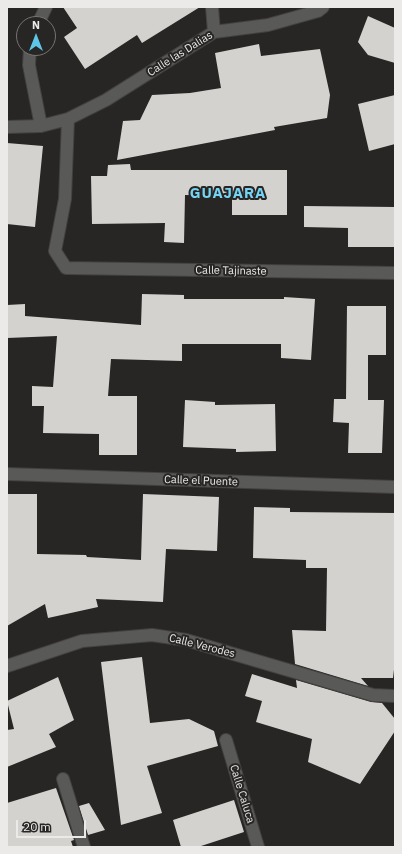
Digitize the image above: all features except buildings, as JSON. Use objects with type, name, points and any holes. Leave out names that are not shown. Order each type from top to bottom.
[{"type":"street","points":[[212,7],[214,32]]},
{"type":"street","name":"Calle las Dalias","points":[[7,127],[41,126],[68,119],[106,100],[214,32],[268,25],[318,11],[323,7]]},
{"type":"street","points":[[30,56],[29,65],[41,126]]},
{"type":"street","name":"Calle Tajinaste","points":[[68,119],[65,199],[55,251],[66,268],[395,273]]},
{"type":"street","name":"Calle el Puente","points":[[7,474],[395,487]]},
{"type":"street","name":"Calle Verodes","points":[[7,666],[82,641],[152,635],[186,640],[373,695],[395,696]]},
{"type":"street","name":"Calle Caluca","points":[[226,740],[258,847]]},
{"type":"street","points":[[63,780],[84,847]]},
{"type":"district","name":"GUAJARA","points":[[228,194]]}]
